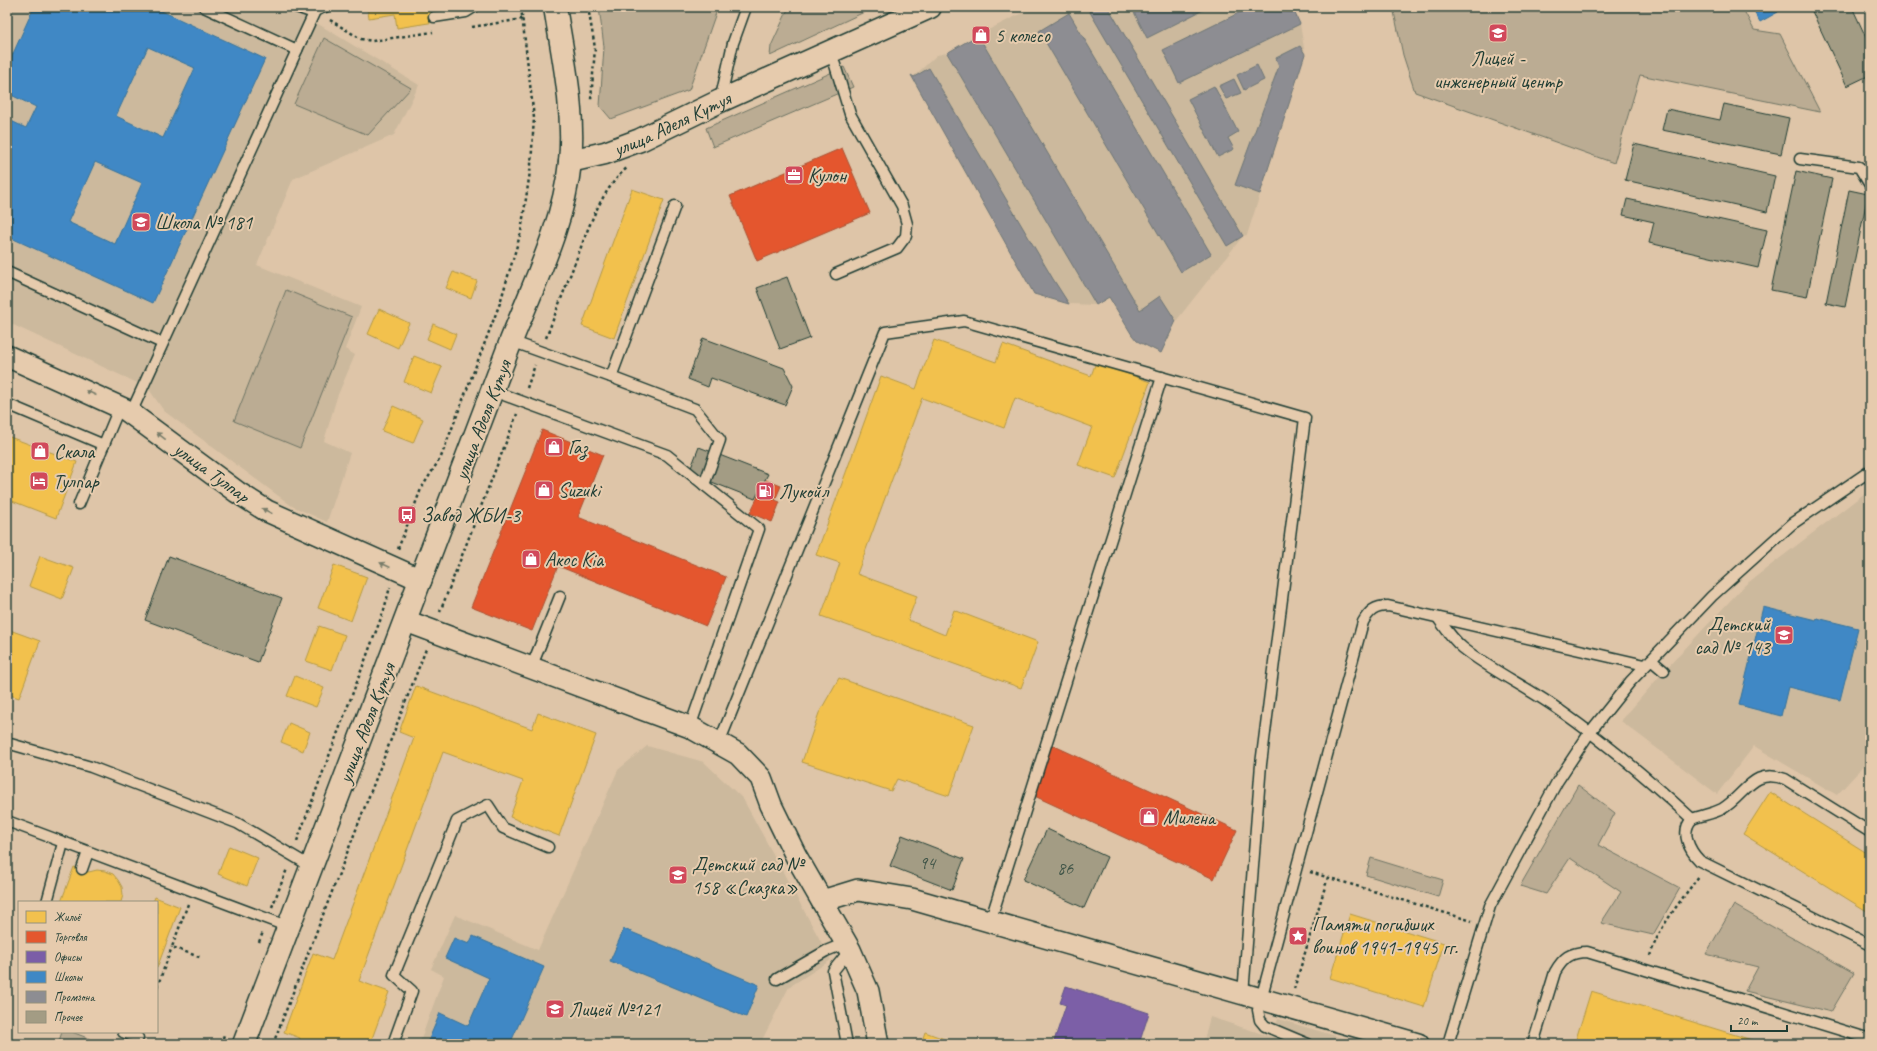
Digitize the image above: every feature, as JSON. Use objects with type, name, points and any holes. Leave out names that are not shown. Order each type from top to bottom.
[{"type":"main road","points":[[555,7],[569,101],[570,161]]},
{"type":"main road","name":"улица Аделя Кутуя","points":[[244,1044],[494,391],[511,340],[556,227],[565,192],[570,161],[605,153],[640,140],[720,101],[930,7]]},
{"type":"street","name":"улица Тулпар","points":[[7,356],[125,410],[253,503],[281,518],[421,580]]},
{"type":"street","points":[[406,620],[690,727],[738,754],[761,778],[771,805],[796,856],[848,946],[868,991],[878,1044]]},
{"type":"street","points":[[822,901],[858,890],[912,899],[1418,1044]]},
{"type":"lane","points":[[204,7],[297,50]]},
{"type":"lane","points":[[296,7],[307,12],[325,7]]},
{"type":"lane","points":[[434,17],[466,12],[474,7]]},
{"type":"lane","points":[[720,101],[733,43],[746,7]]},
{"type":"lane","points":[[79,504],[104,445],[162,343],[315,11]]},
{"type":"lane","points":[[831,52],[850,114],[902,206],[907,224],[906,236],[897,248],[836,274]]},
{"type":"lane","points":[[1800,159],[1859,167],[1870,185]]},
{"type":"lane","points":[[611,377],[675,206]]},
{"type":"lane","points":[[7,272],[162,343]]},
{"type":"lane","points":[[718,743],[885,332],[964,321],[1306,418],[1261,764],[1252,996],[1258,1013],[1265,1026],[1308,1044]]},
{"type":"lane","points":[[511,340],[694,409],[720,440],[704,485]]},
{"type":"lane","points":[[990,922],[1162,377]]},
{"type":"lane","points":[[494,391],[667,456],[759,529],[690,727]]},
{"type":"lane","points":[[7,404],[104,445]]},
{"type":"lane","points":[[1448,1044],[1483,925],[1500,884],[1557,782],[1590,732],[1618,696],[1648,662],[1712,596],[1792,524],[1870,471]]},
{"type":"lane","points":[[531,668],[560,596]]},
{"type":"lane","points":[[1252,996],[1296,867],[1363,622],[1367,614],[1374,609],[1388,606],[1438,618],[1648,662],[1664,671]]},
{"type":"lane","points":[[1438,618],[1450,635],[1463,648],[1538,695],[1590,732],[1641,772],[1692,819]]},
{"type":"lane","points":[[7,743],[91,767],[237,823],[312,867]]},
{"type":"lane","points":[[1870,832],[1785,779],[1776,776],[1759,778],[1722,808],[1712,814],[1692,819],[1687,824],[1686,832],[1688,845],[1696,857],[1707,866],[1870,944]]},
{"type":"lane","points":[[393,1044],[412,991],[394,975],[457,821],[488,805],[503,828],[548,847]]},
{"type":"lane","points":[[7,822],[289,927]]},
{"type":"lane","points":[[47,901],[63,843]]},
{"type":"lane","points":[[82,869],[88,852]]},
{"type":"lane","points":[[778,979],[826,951],[848,946]]},
{"type":"lane","points":[[847,1044],[833,972],[848,946]]},
{"type":"lane","points":[[1533,1044],[1555,972],[1561,961],[1567,956],[1576,952],[1586,952],[1870,1039]]},
{"type":"lane","points":[[126,1033],[138,1038]]},
{"type":"path","points":[[256,948],[384,610],[392,579],[392,568],[395,555],[421,489],[441,457],[500,303],[520,232],[531,165],[534,118],[521,7]]},
{"type":"path","points":[[588,7],[595,48],[591,100]]},
{"type":"path","points":[[315,11],[366,40],[378,41],[437,32]]},
{"type":"path","points":[[467,27],[523,19]]},
{"type":"path","points":[[273,1044],[594,214],[605,194],[621,173],[631,165]]},
{"type":"path","points":[[1646,970],[1658,934],[1707,866]]},
{"type":"path","points":[[1296,867],[1483,925]]},
{"type":"path","points":[[1288,1007],[1328,877]]},
{"type":"path","points":[[158,984],[193,891]]},
{"type":"path","points":[[172,947],[202,958]]},
{"type":"path","points":[[220,1044],[226,1029]]},
{"type":"shaded area","name":"Школа № 181","points":[[7,7],[290,7],[419,85],[394,135],[293,179],[257,265],[361,307],[345,349],[355,355],[337,397],[324,441],[350,453],[327,522],[292,506],[164,411],[148,388],[7,322]]},
{"type":"shaded area","points":[[599,7],[718,7],[689,90],[611,119],[600,106],[604,47]]},
{"type":"shaded area","points":[[789,7],[875,7],[770,56],[771,46]]},
{"type":"shaded area","points":[[1034,7],[1292,7],[1300,24],[1305,54],[1247,235],[1243,236],[1176,321],[1161,353],[1137,341],[1109,298],[1096,305],[1069,304],[1034,294],[911,75],[914,76],[937,55],[947,53],[978,35]]},
{"type":"shaded area","points":[[1393,7],[1742,7],[1754,30],[1780,34],[1820,112],[1640,75],[1614,163],[1415,92],[1403,55]]},
{"type":"shaded area","points":[[324,38],[411,88],[368,135],[294,104]]},
{"type":"shaded area","points":[[844,67],[853,87],[713,147],[706,128]]},
{"type":"shaded area","points":[[286,290],[352,317],[300,448],[234,421]]},
{"type":"shaded area","name":"Детский сад № 143","points":[[1865,493],[1870,500],[1870,594],[1868,596],[1870,599],[1870,759],[1837,795],[1754,746],[1717,794],[1621,721],[1664,671],[1745,585]]},
{"type":"shaded area","name":"Детский сад № 158 «Сказка»","points":[[647,746],[704,762],[743,799],[831,960],[789,987],[760,1044],[419,1044],[444,976],[431,969],[455,915],[538,950],[618,770]]},
{"type":"shaded area","points":[[1578,785],[1615,813],[1598,845],[1680,888],[1653,935],[1601,923],[1621,892],[1570,858],[1546,894],[1520,886]]},
{"type":"shaded area","points":[[1371,858],[1443,880],[1438,897],[1366,875]]},
{"type":"shaded area","points":[[1734,905],[1854,973],[1831,1012],[1745,991],[1758,967],[1706,954]]},
{"type":"shaded area","points":[[1210,1017],[1272,1037],[1278,1019],[1363,1044],[1203,1044]]},
{"type":"shaded area","points":[[62,1033],[75,1033],[103,1044],[58,1044]]},
{"type":"building: Жильё","points":[[367,7],[432,7],[435,22],[397,28],[395,14],[369,18]]},
{"type":"building: Жильё","points":[[632,189],[664,200],[614,338],[582,326]]},
{"type":"building: Жильё","points":[[453,272],[477,281],[471,298],[446,288]]},
{"type":"building: Жильё","points":[[379,309],[409,323],[398,348],[368,334]]},
{"type":"building: Жильё","points":[[433,324],[456,334],[450,349],[427,339]]},
{"type":"building: Жильё","points":[[934,340],[996,362],[1003,344],[1091,376],[1096,362],[1150,382],[1115,478],[1078,465],[1092,427],[1015,398],[1004,428],[922,398],[857,574],[917,596],[908,620],[945,635],[954,610],[1038,642],[1021,688],[821,616],[840,563],[816,555],[881,376],[916,389]]},
{"type":"building: Жильё","points":[[414,356],[442,367],[431,393],[404,382]]},
{"type":"building: Жильё","points":[[393,406],[423,419],[413,443],[382,431]]},
{"type":"building: Жильё","name":"Тулпар","points":[[7,436],[77,462],[56,518],[7,499]]},
{"type":"building: Жильё","points":[[40,556],[74,568],[62,599],[29,586]]},
{"type":"building: Жильё","points":[[334,565],[367,577],[351,621],[318,608]]},
{"type":"building: Жильё","points":[[319,626],[345,635],[332,670],[306,661]]},
{"type":"building: Жильё","points":[[7,629],[40,641],[19,698],[7,694]]},
{"type":"building: Жильё","points":[[295,676],[324,688],[316,707],[287,696]]},
{"type":"building: Жильё","points":[[839,678],[974,725],[949,796],[897,779],[891,791],[802,762],[819,713]]},
{"type":"building: Жильё","points":[[416,686],[532,729],[538,713],[596,735],[559,836],[510,817],[523,781],[443,752],[359,981],[389,992],[370,1044],[298,1044],[300,1038],[284,1032],[313,953],[332,960],[414,738],[399,732]]},
{"type":"building: Жильё","points":[[289,723],[310,732],[303,751],[281,742]]},
{"type":"building: Жильё","points":[[1770,792],[1870,855],[1870,913],[1743,834]]},
{"type":"building: Жильё","points":[[229,846],[258,858],[247,886],[218,874]]},
{"type":"building: Жильё","points":[[74,867],[89,872],[97,870],[113,874],[122,887],[123,895],[121,901],[61,901]]},
{"type":"building: Жильё","points":[[155,897],[180,907],[158,965],[158,901],[153,901]]},
{"type":"building: Жильё","points":[[1350,914],[1444,943],[1424,1007],[1330,978]]},
{"type":"building: Жильё","points":[[1591,991],[1765,1044],[1591,1044],[1576,1039]]},
{"type":"building: Жильё","points":[[925,1032],[958,1044],[921,1044]]},
{"type":"building: Торговля","points":[[842,148],[870,213],[757,261],[730,196]]},
{"type":"building: Торговля","points":[[542,430],[603,455],[578,517],[726,577],[706,626],[558,566],[532,631],[471,607]]},
{"type":"building: Торговля","points":[[766,480],[781,486],[775,500],[780,502],[772,522],[750,513]]},
{"type":"building: Торговля","points":[[1050,744],[1237,830],[1214,879],[1028,793]]},
{"type":"building: Офисы","points":[[1066,986],[1149,1013],[1139,1044],[1053,1044],[1066,1005],[1060,1003]]},
{"type":"building: Школы","points":[[34,7],[153,7],[265,59],[153,303],[7,236],[7,119],[26,128],[36,107],[7,93],[7,67]],"holes":[[[148,47],[195,68],[163,138],[116,116]],[[95,162],[142,183],[115,244],[68,222]]]},
{"type":"building: Школы","points":[[1752,7],[1776,7],[1778,12],[1760,22]]},
{"type":"building: Школы","points":[[1763,607],[1816,620],[1817,618],[1858,628],[1840,700],[1788,687],[1781,716],[1739,705]]},
{"type":"building: Школы","points":[[624,929],[759,985],[746,1017],[610,961]]},
{"type":"building: Школы","points":[[473,936],[544,967],[510,1044],[427,1044],[440,1013],[468,1026],[489,978],[445,958],[454,938],[469,944]]},
{"type":"building: Промзона","points":[[1087,7],[1108,7],[1243,236],[1227,246]]},
{"type":"building: Промзона","points":[[1209,7],[1147,38],[1132,8]]},
{"type":"building: Промзона","points":[[1251,7],[1292,7],[1300,24],[1179,83],[1163,50]]},
{"type":"building: Промзона","points":[[1069,13],[1211,254],[1181,272],[1039,31]]},
{"type":"building: Промзона","points":[[978,35],[1140,310],[1160,296],[1176,321],[1161,353],[1137,341],[1109,297],[1096,305],[947,53]]},
{"type":"building: Промзона","points":[[1300,46],[1305,54],[1260,194],[1235,185],[1279,66],[1276,58]]},
{"type":"building: Промзона","points":[[1257,65],[1264,80],[1244,90],[1237,75]]},
{"type":"building: Промзона","points":[[929,68],[1069,304],[1034,294],[911,75],[914,77]]},
{"type":"building: Промзона","points":[[1234,79],[1241,93],[1226,99],[1219,86]]},
{"type":"building: Промзона","points":[[1214,86],[1238,132],[1228,138],[1234,149],[1218,157],[1188,99]]},
{"type":"building: Прочее","points":[[1810,7],[1852,7],[1870,46],[1870,75],[1847,86]]},
{"type":"building: Прочее","points":[[1724,104],[1789,118],[1781,154],[1662,130],[1667,109],[1720,120]]},
{"type":"building: Прочее","points":[[1634,144],[1775,176],[1767,212],[1625,180]]},
{"type":"building: Прочее","points":[[1796,171],[1832,179],[1807,297],[1771,290]]},
{"type":"building: Прочее","points":[[1849,190],[1868,194],[1845,307],[1826,303]]},
{"type":"building: Прочее","points":[[1627,199],[1767,230],[1758,268],[1649,243],[1654,222],[1623,215]]},
{"type":"building: Прочее","points":[[787,277],[810,338],[780,349],[757,288]]},
{"type":"building: Прочее","points":[[703,338],[784,368],[793,386],[785,405],[711,378],[708,387],[688,379]]},
{"type":"building: Прочее","points":[[699,447],[768,474],[755,499],[689,473]]},
{"type":"building: Прочее","points":[[169,556],[282,598],[258,662],[145,620]]},
{"type":"building: Прочее","points":[[1047,829],[1107,857],[1084,908],[1023,880]]},
{"type":"building: Прочее","points":[[902,835],[964,859],[952,890],[890,866]]},
{"type":"place","name":"Лицей - инженерный центр","points":[[1498,33]]},
{"type":"place","name":"5 колесо","points":[[981,35]]},
{"type":"place","name":"Кулон","points":[[794,175]]},
{"type":"place","name":"Школа № 181","points":[[141,222]]},
{"type":"place","name":"Газ","points":[[554,447]]},
{"type":"place","name":"Скала","points":[[40,451]]},
{"type":"place","name":"Тулпар","points":[[39,481]]},
{"type":"place","name":"Suzuki","points":[[544,490]]},
{"type":"place","name":"Лукойл","points":[[765,491]]},
{"type":"place","name":"Завод ЖБИ-3","points":[[407,515]]},
{"type":"place","name":"Акос Kia","points":[[531,559]]},
{"type":"place","name":"Детский сад № 143","points":[[1784,635]]},
{"type":"place","name":"Милена","points":[[1149,817]]},
{"type":"place","name":"Детский сад № 158 «Сказка»","points":[[678,875]]},
{"type":"place","name":"Памяти погибших воинов 1941-1945 гг.","points":[[1298,936]]},
{"type":"place","name":"Лицей №121","points":[[555,1009]]}]
